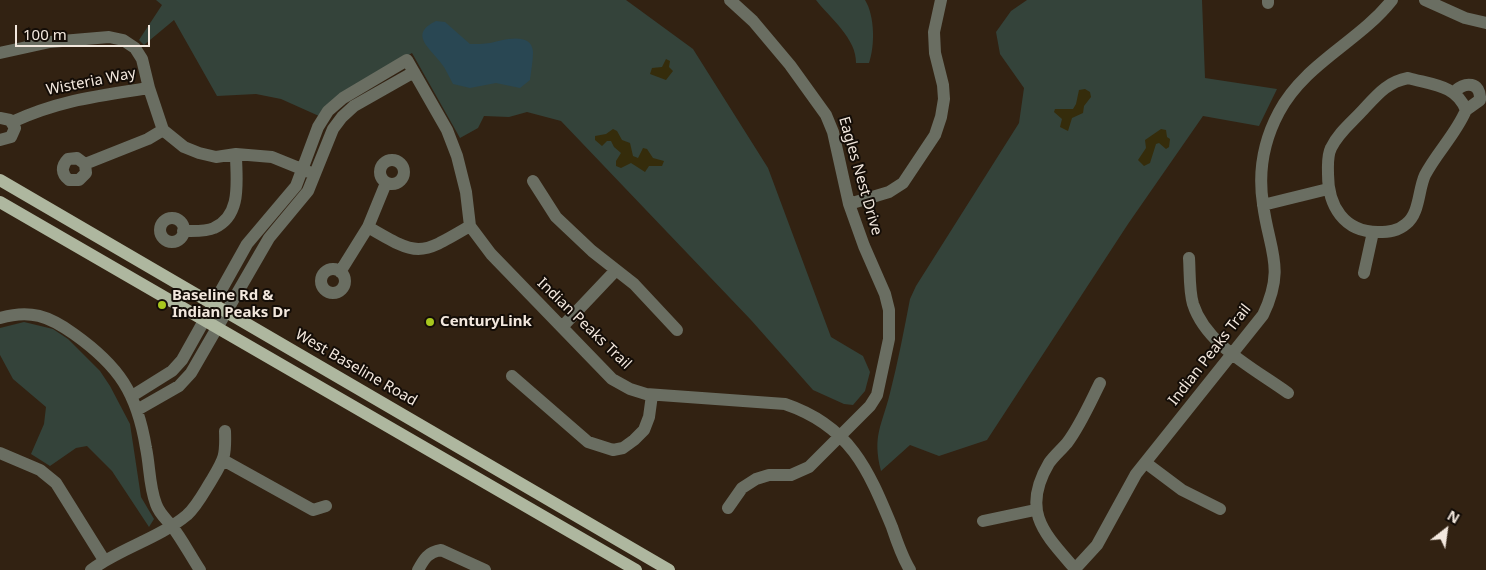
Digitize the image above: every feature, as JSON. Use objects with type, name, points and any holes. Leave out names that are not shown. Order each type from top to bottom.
[{"type":"main road","name":"West Baseline Road","points":[[0,180],[669,570]]},
{"type":"main road","points":[[0,202],[636,570]]},
{"type":"street","name":"Eagles Nest Drive","points":[[728,508],[742,488],[756,478],[769,475],[790,475],[809,467],[870,406],[877,395],[890,339],[890,319],[885,294],[864,246],[849,204],[833,132],[826,115],[790,65],[753,21],[730,0]]},
{"type":"street","points":[[849,204],[889,192],[902,183],[935,135],[944,99],[943,85],[935,53],[934,32],[941,0]]},
{"type":"street","name":"Indian Peaks Trail","points":[[1075,570],[1096,545],[1136,474],[1263,314],[1274,284],[1275,252],[1263,205],[1260,179],[1268,136],[1279,111],[1304,78],[1366,28],[1392,0]]},
{"type":"street","points":[[1425,0],[1465,18],[1486,24]]},
{"type":"street","points":[[0,52],[50,42],[108,37],[123,40],[135,48],[142,59],[149,88],[163,130],[184,147],[199,153],[216,156],[236,154],[272,158],[316,174]]},
{"type":"street","points":[[132,396],[172,371],[182,360],[247,244],[296,186],[318,127],[328,111],[343,98],[407,60],[447,130],[457,156],[466,192],[470,226],[440,244],[428,249],[414,250],[401,246],[368,227]]},
{"type":"street","points":[[137,410],[179,386],[190,373],[269,238],[300,203],[316,174],[333,129],[342,116],[354,106],[414,72]]},
{"type":"street","points":[[1454,91],[1462,85],[1471,84],[1477,87],[1481,93],[1480,100],[1466,110],[1460,123],[1426,175],[1414,214],[1408,223],[1399,229],[1388,232],[1373,232],[1346,223],[1338,215],[1328,189],[1328,160],[1331,149],[1338,136],[1385,87],[1396,80],[1408,78],[1454,91],[1462,100],[1466,110]]},
{"type":"street","name":"Wisteria Way","points":[[0,140],[11,137],[15,128],[6,120],[68,100],[149,88]]},
{"type":"street","points":[[85,164],[148,139],[163,130]]},
{"type":"street","points":[[183,231],[213,229],[223,223],[231,213],[236,202],[236,154]]},
{"type":"street","points":[[533,181],[556,217],[634,284],[676,330]]},
{"type":"street","points":[[340,272],[368,227],[386,183]]},
{"type":"street","points":[[1263,205],[1328,189]]},
{"type":"street","name":"Indian Peaks Trail","points":[[470,226],[491,254],[612,379],[630,389],[652,395],[785,404],[802,410],[840,436],[871,476],[905,569]]},
{"type":"street","points":[[1364,273],[1373,232]]},
{"type":"street","points":[[1189,258],[1192,297],[1200,321],[1210,334],[1232,353],[1288,393]]},
{"type":"street","points":[[562,327],[616,270]]},
{"type":"street","points":[[0,318],[20,313],[40,316],[53,321],[106,358],[122,378],[137,410],[146,448],[151,490],[159,512],[171,526],[200,570]]},
{"type":"street","points":[[512,376],[588,442],[613,450],[623,448],[644,430],[650,417],[652,395]]},
{"type":"street","points":[[1075,570],[1046,534],[1035,510],[1037,494],[1042,476],[1050,462],[1068,443],[1100,383]]},
{"type":"street","points":[[91,570],[104,560],[171,526],[188,514],[199,501],[226,456],[225,431]]},
{"type":"street","points":[[0,453],[40,470],[56,483],[104,560]]},
{"type":"street","points":[[223,460],[313,510],[326,506]]},
{"type":"street","points":[[1146,463],[1182,490],[1220,509]]},
{"type":"street","points":[[983,521],[1035,510]]},
{"type":"street","points":[[418,570],[426,555],[441,550],[485,570]]},
{"type":"green space","points":[[156,0],[626,0],[693,49],[768,168],[831,337],[863,356],[870,372],[865,391],[853,405],[844,404],[813,390],[751,320],[561,121],[527,112],[509,117],[484,116],[478,128],[460,138],[412,53],[334,99],[319,116],[281,99],[256,94],[217,96],[174,20],[144,45],[139,40],[162,5]]},
{"type":"green space","points":[[816,0],[865,0],[871,14],[873,31],[869,63],[856,63],[852,46],[842,29]]},
{"type":"green space","points":[[1027,0],[1202,0],[1205,78],[1277,89],[1259,126],[1203,116],[1128,224],[987,440],[939,456],[910,445],[881,471],[877,448],[879,431],[893,381],[910,299],[916,286],[1019,123],[1024,88],[1000,54],[996,32],[1011,11]]},
{"type":"green space","points":[[24,322],[53,329],[68,339],[100,371],[110,386],[130,424],[141,497],[154,519],[149,527],[112,471],[87,446],[76,448],[50,466],[31,454],[44,424],[46,407],[13,379],[0,355],[0,328]]},
{"type":"sand","points":[[666,59],[670,61],[669,67],[673,71],[666,80],[650,74],[652,68],[662,67]]},
{"type":"sand","points":[[1085,89],[1090,92],[1091,97],[1084,106],[1083,113],[1072,118],[1068,131],[1060,127],[1062,119],[1054,112],[1055,109],[1073,109],[1079,90]]},
{"type":"sand","points":[[613,129],[617,131],[622,140],[630,143],[633,156],[638,158],[643,148],[647,149],[653,158],[664,161],[662,166],[649,166],[645,172],[631,163],[621,168],[616,166],[616,161],[621,153],[614,147],[611,141],[607,141],[602,146],[595,140],[595,136],[606,134]]},
{"type":"sand","points":[[1161,129],[1166,130],[1167,137],[1170,139],[1169,147],[1166,149],[1159,143],[1156,144],[1150,163],[1144,166],[1138,160],[1146,148],[1145,140]]},
{"type":"water","points":[[436,21],[445,22],[470,44],[516,38],[528,41],[533,52],[530,80],[520,88],[496,83],[470,88],[453,84],[443,65],[427,47],[422,36],[423,31]]},
{"type":"place","name":"Baseline Rd & Indian Peaks Dr","points":[[162,305]]},
{"type":"place","name":"CenturyLink","points":[[430,322]]}]
